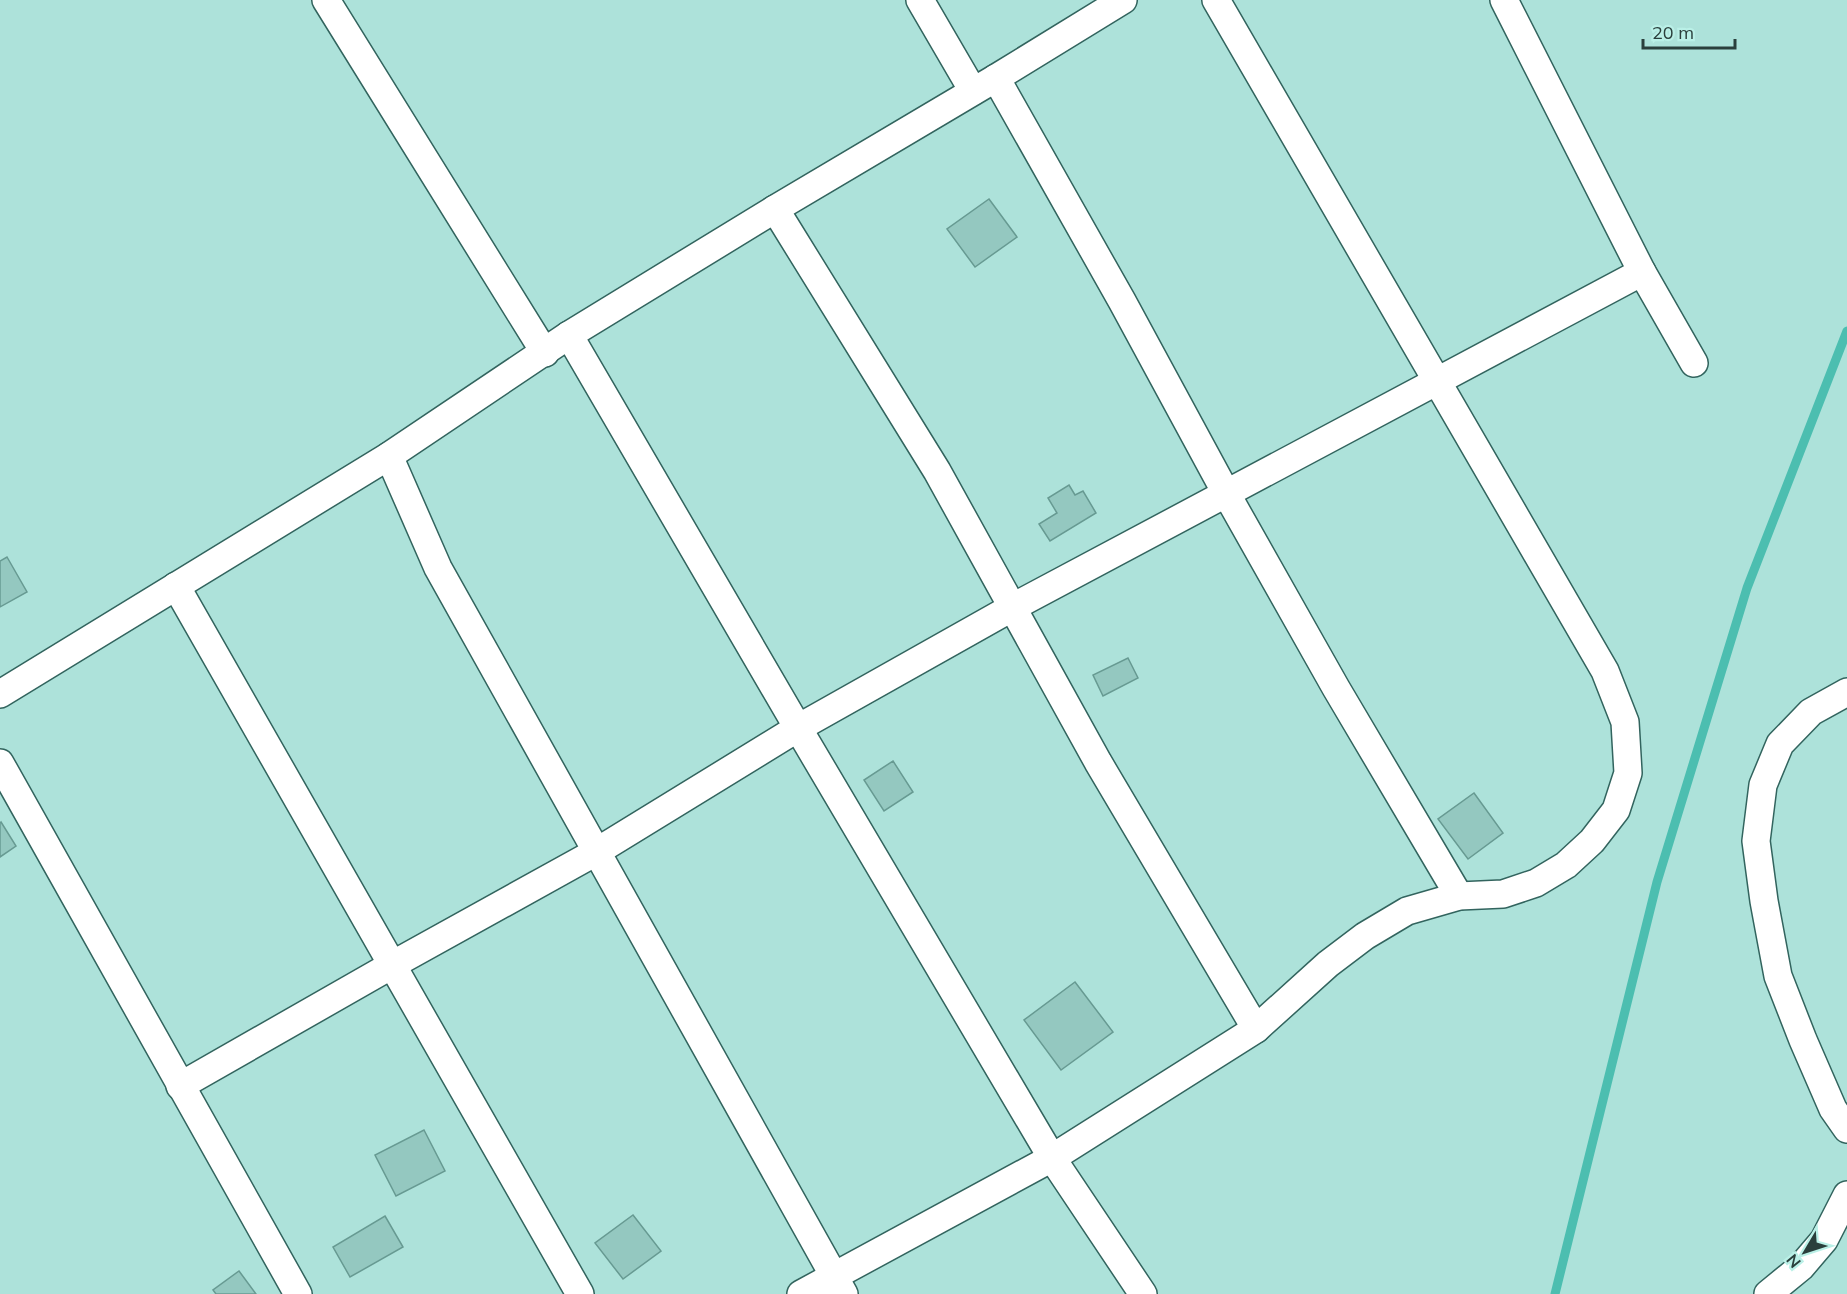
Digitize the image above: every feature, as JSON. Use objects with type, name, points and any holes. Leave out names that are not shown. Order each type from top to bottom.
[{"type":"street","points":[[326,0],[545,353]]},
{"type":"street","points":[[920,0],[985,85],[1122,301],[1226,493],[1336,688],[1459,896]]},
{"type":"street","points":[[0,694],[389,456],[569,335],[1123,0]]},
{"type":"street","points":[[801,1294],[839,1285],[1052,1158],[1256,1029],[1328,964],[1365,936],[1407,911],[1459,896],[1503,894],[1536,883],[1566,866],[1592,841],[1616,810],[1628,773],[1624,722],[1605,671],[1216,0]]},
{"type":"street","points":[[1504,0],[1642,272],[1694,363]]},
{"type":"street","points":[[775,209],[938,471],[1098,762],[1256,1029]]},
{"type":"street","points":[[180,1086],[596,852],[798,728],[1013,607],[1642,272]]},
{"type":"street","points":[[569,335],[1052,1158],[1143,1294]]},
{"type":"street","points":[[389,456],[438,568],[839,1285]]},
{"type":"street","points":[[176,586],[580,1294]]},
{"type":"street","points":[[1847,692],[1811,712],[1780,744],[1764,785],[1756,841],[1778,976],[1833,1109],[1847,1129]]},
{"type":"street","points":[[0,763],[298,1294]]},
{"type":"street","points":[[1768,1294],[1801,1267],[1824,1240],[1847,1195]]},
{"type":"building","points":[[989,199],[1017,237],[975,267],[947,229]]},
{"type":"building","points":[[1069,485],[1075,495],[1083,491],[1096,513],[1050,541],[1039,524],[1057,513],[1048,498]]},
{"type":"building","points":[[7,557],[27,592],[0,607],[0,561]]},
{"type":"building","points":[[1128,658],[1138,678],[1103,696],[1093,675]]},
{"type":"building","points":[[893,761],[913,792],[884,811],[864,780]]},
{"type":"building","points":[[1474,793],[1503,833],[1468,859],[1438,819]]},
{"type":"building","points":[[0,823],[16,846],[0,857]]},
{"type":"building","points":[[1075,982],[1113,1032],[1061,1070],[1024,1020]]},
{"type":"building","points":[[424,1130],[445,1171],[396,1196],[375,1155]]},
{"type":"building","points":[[633,1215],[661,1251],[623,1279],[595,1243]]},
{"type":"building","points":[[385,1216],[403,1247],[350,1277],[333,1247]]},
{"type":"building","points":[[239,1271],[256,1294],[216,1294],[213,1290]]},
{"type":"waterway","points":[[1555,1294],[1657,882],[1747,588],[1847,331]]}]
